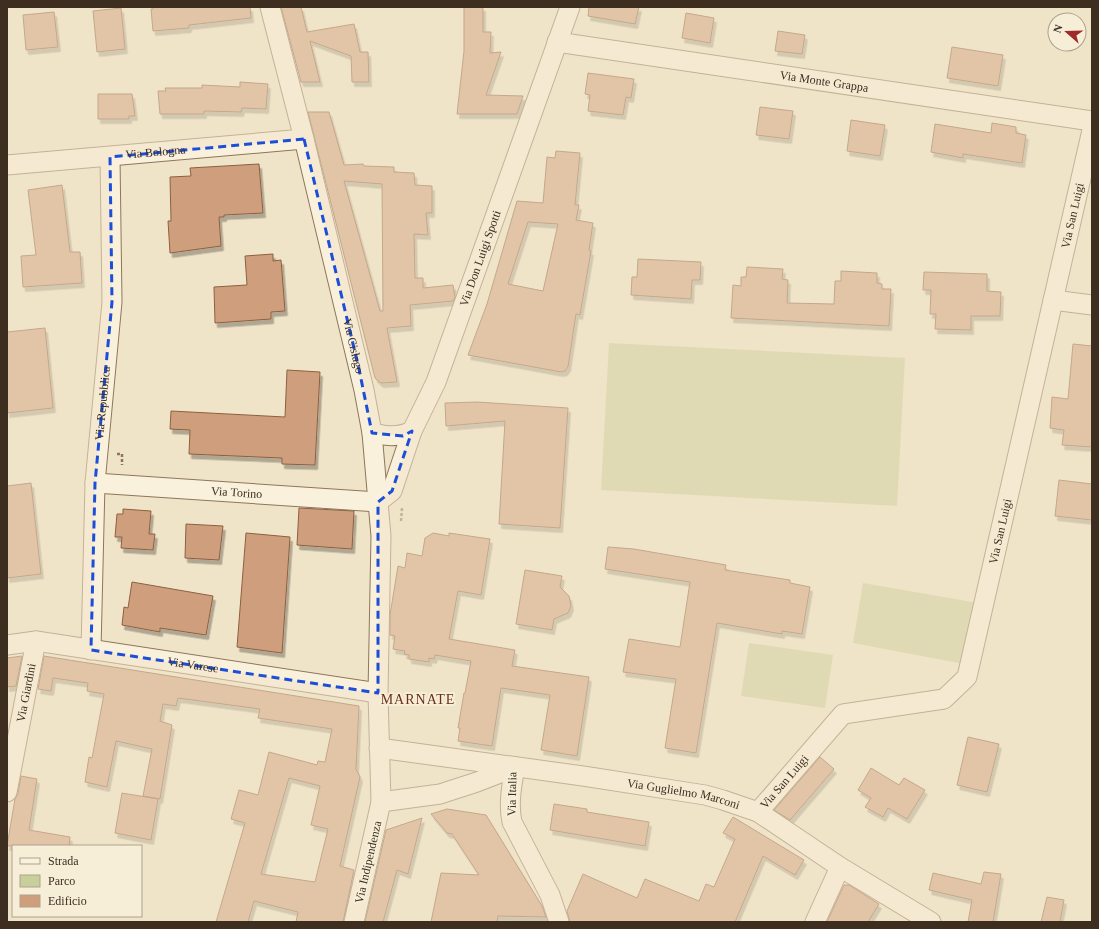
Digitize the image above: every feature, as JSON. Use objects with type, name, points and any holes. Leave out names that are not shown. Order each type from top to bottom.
[{"type":"street","name":"Via Cislago","points":[[270,7],[304,139],[359,369],[372,433],[381,536],[378,693],[379,748]]},
{"type":"street","name":"Via Don Luigi Spotti","points":[[378,502],[392,491],[412,431],[436,382],[570,7]]},
{"type":"street","name":"Via Monte Grappa","points":[[557,42],[1092,121]]},
{"type":"street","name":"Via San Luigi","points":[[758,812],[843,714],[944,699],[967,677],[1092,130]]},
{"type":"street","name":"Via Bologna","points":[[7,165],[304,139]]},
{"type":"street","name":"Via Repubblica","points":[[91,650],[96,483],[112,302],[110,157]]},
{"type":"street","points":[[1053,300],[1092,304]]},
{"type":"street","points":[[372,433],[403,436],[412,431]]},
{"type":"street","name":"Via Torino","points":[[96,483],[378,502]]},
{"type":"street","name":"Via Varese","points":[[7,645],[36,641],[378,693]]},
{"type":"street","name":"Via Giardini","points":[[7,792],[36,641]]},
{"type":"street","name":"Via Guglielmo Marconi","points":[[379,748],[583,776],[705,795],[723,800],[758,812],[840,867],[931,922]]},
{"type":"street","name":"Via Indipendenza","points":[[354,922],[381,802],[379,748]]},
{"type":"street","points":[[448,791],[454,784],[455,777],[451,758]]},
{"type":"street","name":"Via Italia","points":[[381,802],[440,794],[477,782],[515,767],[510,804],[512,822],[550,896],[559,922]]},
{"type":"street","points":[[815,922],[840,867]]},
{"type":"highlighted area","points":[[304,139],[359,369],[372,433],[403,436],[412,431],[392,491],[378,502],[378,693],[91,650],[95,483],[112,302],[110,157]]},
{"type":"green space","points":[[609,343],[905,358],[897,506],[601,490]]},
{"type":"green space","points":[[863,583],[978,603],[964,664],[853,643]]},
{"type":"green space","points":[[749,643],[833,655],[825,708],[741,696]]},
{"type":"building","points":[[153,7],[250,7],[251,18],[189,25],[189,28],[153,31],[151,9],[153,9]]},
{"type":"building","points":[[281,7],[301,7],[307,32],[354,24],[360,52],[368,52],[369,82],[352,82],[351,56],[310,41],[320,82],[301,82]]},
{"type":"building","points":[[464,7],[483,7],[483,32],[491,32],[490,53],[501,52],[486,95],[523,96],[517,114],[457,114],[464,51]]},
{"type":"building","points":[[589,7],[639,7],[635,24],[588,16]]},
{"type":"building","points":[[121,8],[125,49],[97,52],[93,11]]},
{"type":"building","points":[[54,12],[58,47],[26,50],[23,15]]},
{"type":"building","points":[[686,13],[714,18],[710,43],[682,38]]},
{"type":"building","points":[[778,31],[805,35],[802,54],[775,51]]},
{"type":"building","points":[[952,47],[1003,55],[998,86],[947,78]]},
{"type":"building","points":[[588,73],[634,79],[631,98],[626,97],[623,115],[588,111],[590,95],[585,94]]},
{"type":"building","points":[[240,82],[268,84],[266,109],[242,108],[241,112],[204,111],[204,114],[160,114],[158,91],[166,91],[165,88],[202,88],[202,85],[240,87]]},
{"type":"building","points":[[98,94],[132,94],[135,116],[129,116],[129,119],[98,119]]},
{"type":"building","points":[[760,107],[793,111],[789,139],[756,135]]},
{"type":"building","points":[[308,112],[329,112],[344,165],[363,164],[364,166],[394,167],[394,172],[414,173],[415,185],[432,186],[432,213],[426,213],[428,235],[414,234],[415,278],[423,278],[423,288],[453,285],[455,297],[453,301],[410,305],[411,326],[387,328],[397,382],[381,383],[375,378]],"holes":[[[344,181],[382,184],[383,311],[380,311]]]},
{"type":"building","points":[[851,120],[885,125],[880,156],[847,151]]},
{"type":"building","points":[[992,123],[1016,127],[1016,133],[1026,135],[1022,163],[963,154],[963,158],[931,152],[935,124],[991,133]]},
{"type":"building","points":[[556,151],[580,153],[575,205],[579,205],[576,220],[593,223],[589,250],[591,251],[580,315],[576,314],[568,367],[565,371],[561,372],[468,355],[487,304],[517,201],[543,203],[547,157],[555,158]],"holes":[[[528,222],[558,224],[543,291],[508,284]]]},
{"type":"building","points":[[259,164],[263,213],[224,215],[224,217],[219,217],[221,246],[170,253],[168,221],[171,221],[170,177],[191,176],[190,168]]},
{"type":"building","points":[[62,185],[70,252],[80,252],[82,283],[23,287],[21,256],[36,255],[28,190]]},
{"type":"building","points":[[273,254],[273,261],[281,260],[285,311],[271,312],[271,319],[215,323],[214,287],[247,285],[245,256]]},
{"type":"building","points":[[638,259],[701,262],[700,280],[692,280],[691,299],[631,295],[632,277],[637,277]]},
{"type":"building","points":[[747,267],[783,269],[782,279],[788,280],[787,303],[834,304],[835,281],[841,281],[841,271],[877,273],[877,283],[882,284],[882,289],[891,289],[889,326],[731,318],[733,285],[741,286],[741,277],[746,277]]},
{"type":"building","points":[[924,272],[987,274],[987,291],[1001,292],[1000,316],[971,316],[971,330],[935,329],[936,314],[930,314],[931,290],[923,290]]},
{"type":"building","points":[[45,328],[53,408],[7,413],[7,332]]},
{"type":"building","points":[[1073,344],[1092,346],[1092,447],[1062,445],[1064,430],[1050,428],[1052,397],[1068,399]]},
{"type":"building","points":[[287,370],[320,372],[315,465],[282,464],[282,458],[189,454],[190,430],[170,429],[171,411],[285,417]]},
{"type":"building","points":[[477,402],[568,408],[560,528],[499,524],[505,421],[446,426],[445,403]]},
{"type":"building","points":[[1059,480],[1092,484],[1092,520],[1055,516]]},
{"type":"building","points":[[31,483],[41,574],[7,578],[7,486]]},
{"type":"building","points":[[299,508],[354,511],[352,549],[297,545]]},
{"type":"building","points":[[123,509],[151,511],[149,534],[155,534],[153,550],[121,548],[122,537],[115,537],[117,514],[123,514]]},
{"type":"building","points":[[186,524],[223,526],[219,560],[185,558]]},
{"type":"building","points":[[246,533],[290,537],[282,653],[237,647]]},
{"type":"building","points":[[433,533],[449,536],[449,533],[490,539],[481,595],[458,591],[449,639],[515,650],[512,666],[589,677],[577,756],[541,750],[550,695],[501,688],[492,746],[458,741],[460,728],[458,728],[471,661],[435,655],[434,659],[429,658],[429,662],[409,659],[409,655],[404,654],[405,651],[393,649],[395,636],[390,635],[390,615],[398,566],[405,568],[407,553],[422,556],[425,538]]},
{"type":"building","points":[[608,547],[634,549],[726,565],[725,570],[790,580],[790,583],[810,587],[802,634],[782,631],[782,634],[717,623],[696,753],[665,748],[676,679],[623,672],[629,639],[680,647],[690,582],[605,569]]},
{"type":"building","points":[[525,570],[562,576],[560,587],[569,596],[571,606],[568,613],[554,619],[552,630],[516,624]]},
{"type":"building","points":[[132,582],[213,596],[206,635],[160,628],[160,632],[122,625],[124,607],[128,608]]},
{"type":"building","points":[[22,656],[16,686],[7,687],[7,658]]},
{"type":"building","points":[[44,656],[359,706],[356,769],[360,777],[340,866],[354,870],[343,922],[296,922],[298,912],[254,901],[248,922],[216,922],[245,823],[231,819],[239,790],[258,795],[269,752],[317,765],[318,761],[325,762],[332,729],[258,718],[260,709],[178,698],[176,706],[163,704],[160,721],[172,725],[160,799],[143,796],[152,749],[116,741],[107,787],[85,782],[89,757],[92,758],[104,694],[87,691],[88,683],[53,678],[51,691],[38,689]],"holes":[[[289,778],[320,786],[311,825],[328,829],[315,882],[261,874]]]},
{"type":"building","points":[[968,737],[999,744],[987,792],[957,785]]},
{"type":"building","points":[[820,757],[834,769],[790,820],[774,810]]},
{"type":"building","points":[[871,768],[899,785],[904,778],[925,790],[907,819],[888,808],[883,817],[865,807],[871,798],[858,790]]},
{"type":"building","points":[[21,776],[37,779],[29,830],[70,837],[69,845],[7,846],[15,799],[18,794]]},
{"type":"building","points":[[122,793],[158,799],[151,840],[115,833]]},
{"type":"building","points":[[554,804],[587,809],[587,812],[649,822],[645,846],[550,830]]},
{"type":"building","points":[[447,809],[486,815],[542,906],[546,917],[498,916],[497,922],[431,922],[441,873],[479,875],[452,834],[447,833],[431,814]]},
{"type":"building","points":[[733,817],[804,860],[795,875],[763,856],[735,922],[570,922],[567,911],[583,874],[637,898],[645,879],[699,901],[706,884],[714,887],[735,839],[723,833]]},
{"type":"building","points":[[422,818],[408,874],[397,870],[383,922],[365,922],[386,830]]},
{"type":"building","points":[[984,872],[1001,874],[993,922],[968,922],[972,900],[929,890],[933,873],[981,884]]},
{"type":"building","points":[[844,885],[849,885],[879,904],[868,922],[827,922]]},
{"type":"building","points":[[1047,897],[1064,900],[1060,922],[1041,922]]},
{"type":"district","name":"MARNATE","points":[[418,699]]}]
